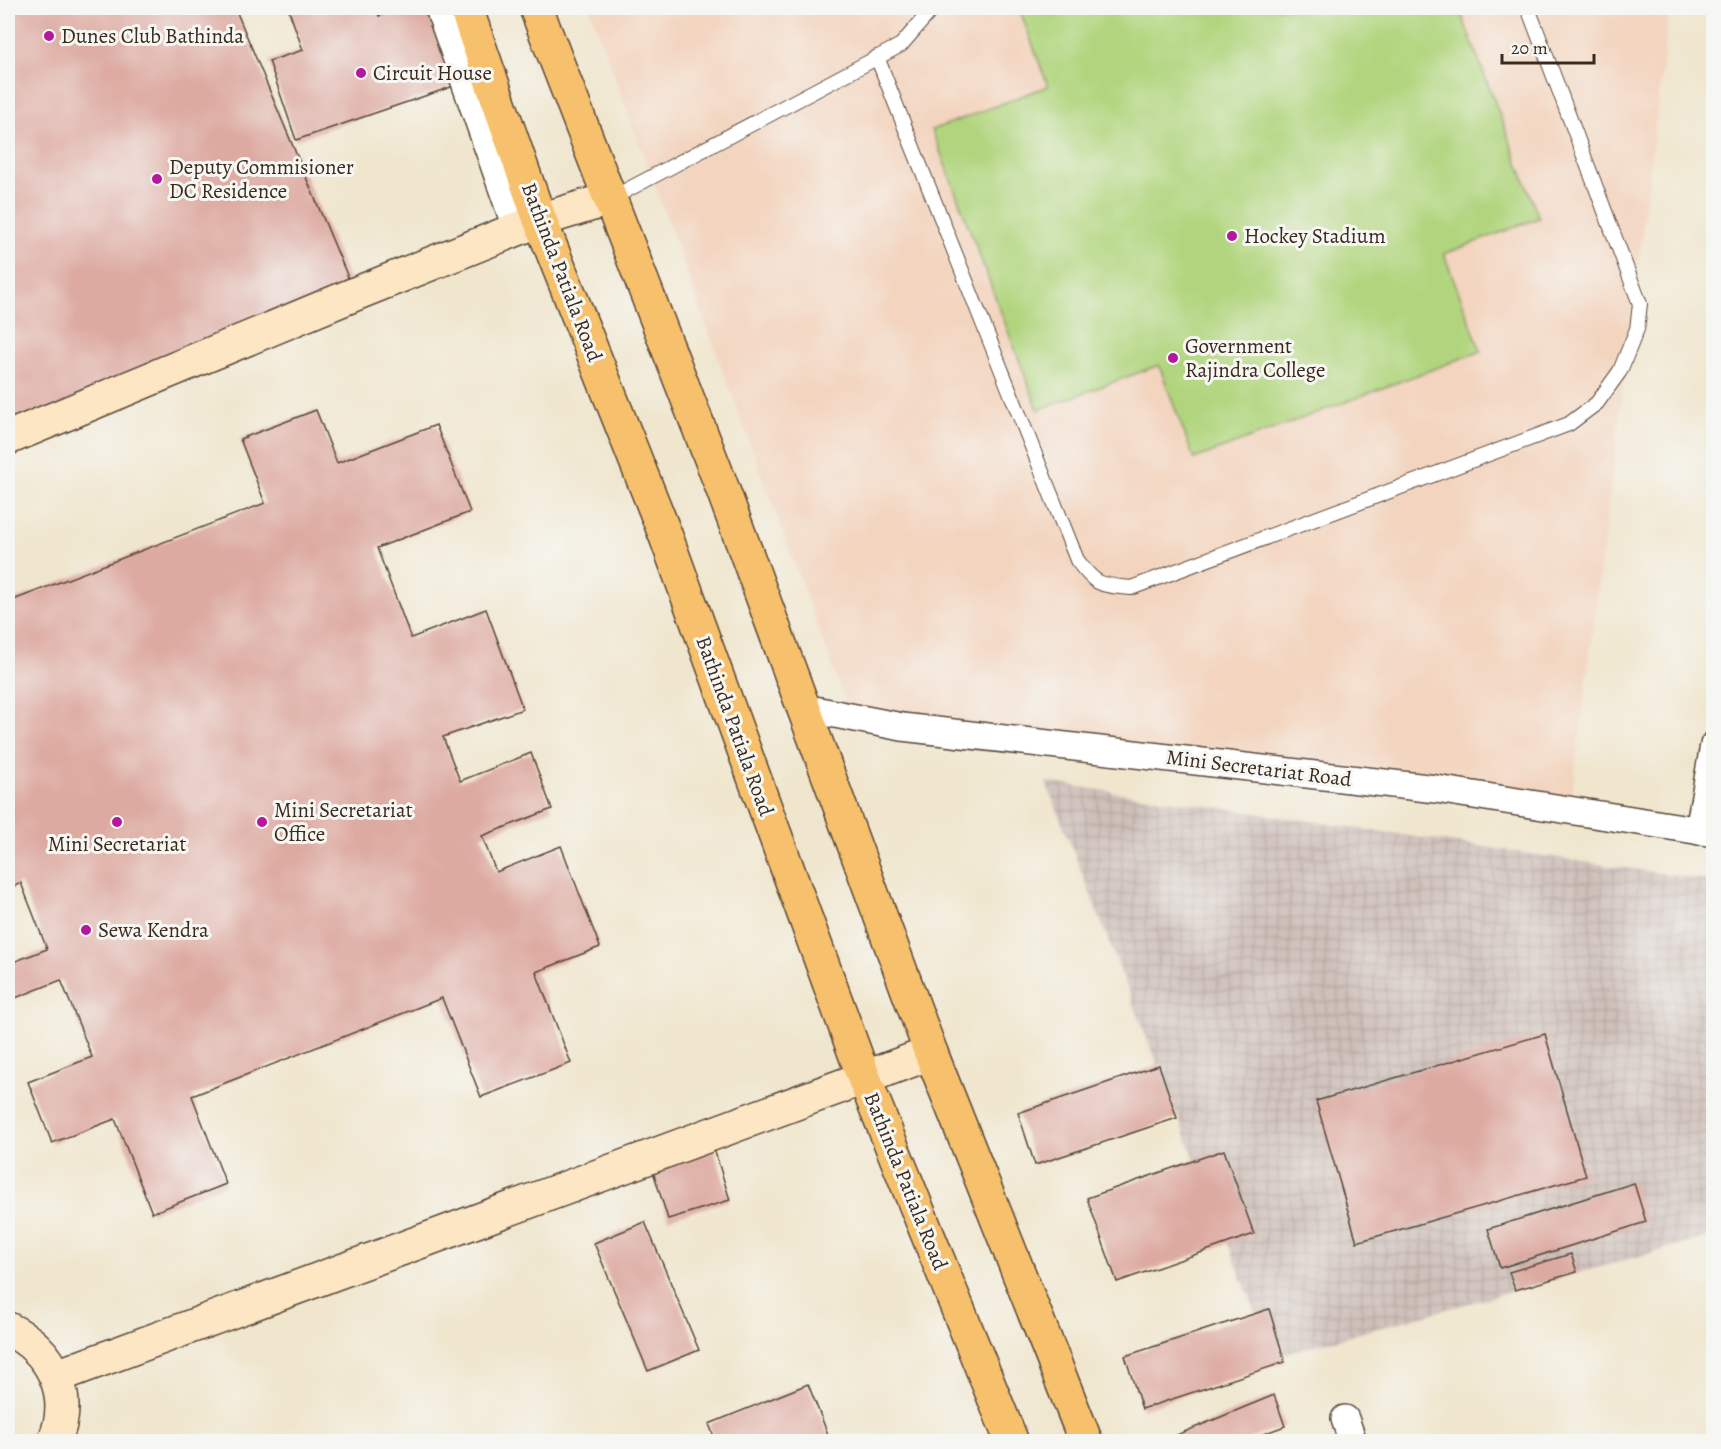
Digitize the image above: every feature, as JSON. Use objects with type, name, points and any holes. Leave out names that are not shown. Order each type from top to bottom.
[{"type":"highway","name":"Bathinda Patiala Road","points":[[466,8],[529,225],[665,534],[864,1078],[1012,1442]]},
{"type":"highway","points":[[536,8],[720,482],[931,1053],[1086,1442]]},
{"type":"street","points":[[439,8],[529,225]]},
{"type":"street","points":[[8,438],[355,294],[529,225],[609,199]]},
{"type":"street","name":"Mini Secretariat Road","points":[[804,708],[902,727],[1436,789],[1706,832]]},
{"type":"street","points":[[1706,832],[1713,745]]},
{"type":"street","points":[[57,1376],[931,1053]]},
{"type":"street","points":[[8,1329],[24,1336],[43,1354],[57,1376],[62,1402],[60,1428],[54,1442]]},
{"type":"lane","points":[[609,199],[901,45],[933,8]]},
{"type":"lane","points":[[877,57],[1077,560],[1091,579],[1109,586],[1131,588],[1569,424],[1597,403],[1620,371],[1637,329],[1640,304],[1528,8]]},
{"type":"shaded area","name":"Government Rajindra College","points":[[589,8],[1670,8],[1571,805],[848,709]]},
{"type":"shaded area","points":[[1046,782],[1713,881],[1713,1236],[1273,1357]]},
{"type":"green space","name":"Hockey Stadium","points":[[1019,8],[1459,8],[1539,218],[1444,254],[1481,351],[1194,459],[1159,365],[1038,410],[932,130],[1048,86]]},
{"type":"building","name":"Deputy Commisioner DC Residence","points":[[8,8],[235,8],[355,294],[8,438]]},
{"type":"building","name":"Circuit House","points":[[288,8],[376,8],[379,16],[404,8],[427,8],[454,86],[296,140],[269,61],[303,50]]},
{"type":"building","name":"Mini Secretariat","points":[[316,410],[337,463],[436,425],[470,512],[377,548],[411,638],[486,609],[523,709],[443,737],[460,781],[531,753],[552,809],[482,836],[496,872],[561,846],[600,947],[536,972],[571,1063],[481,1097],[442,998],[192,1096],[226,1184],[152,1213],[115,1119],[52,1143],[28,1082],[92,1057],[61,980],[8,1001],[8,964],[47,949],[21,883],[8,889],[8,602],[265,503],[240,439]]},
{"type":"building","points":[[1545,1034],[1586,1176],[1357,1242],[1316,1101]]},
{"type":"building","points":[[1159,1065],[1177,1118],[1035,1165],[1018,1113]]},
{"type":"building","points":[[714,1149],[730,1200],[668,1219],[652,1168]]},
{"type":"building","points":[[1224,1150],[1254,1234],[1117,1282],[1087,1198]]},
{"type":"building","points":[[1634,1183],[1646,1222],[1500,1268],[1488,1229]]},
{"type":"building","points":[[645,1222],[699,1350],[648,1371],[594,1243]]},
{"type":"building","points":[[1571,1254],[1577,1272],[1515,1290],[1509,1272]]},
{"type":"building","points":[[1269,1309],[1285,1362],[1142,1409],[1125,1356]]},
{"type":"building","points":[[808,1384],[831,1442],[716,1442],[709,1424]]},
{"type":"building","points":[[1274,1395],[1285,1426],[1241,1442],[1160,1442]]},
{"type":"place","name":"Dunes Club Bathinda","points":[[49,36]]},
{"type":"place","name":"Circuit House","points":[[361,73]]},
{"type":"place","name":"Deputy Commisioner DC Residence","points":[[157,179]]},
{"type":"place","name":"Hockey Stadium","points":[[1232,236]]},
{"type":"place","name":"Government Rajindra College","points":[[1173,358]]},
{"type":"place","name":"Mini Secretariat","points":[[117,822]]},
{"type":"place","name":"Mini Secretariat Office","points":[[262,822]]},
{"type":"place","name":"Sewa Kendra","points":[[86,930]]}]
